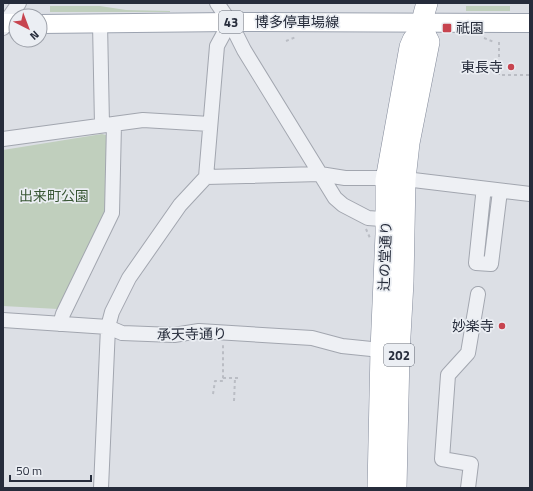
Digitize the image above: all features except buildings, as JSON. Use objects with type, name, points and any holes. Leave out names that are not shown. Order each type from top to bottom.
[{"type":"highway","points":[[422,26],[427,3]]},
{"type":"highway","name":"辻の堂通り","points":[[378,488],[381,350],[395,220],[395,180],[411,130],[429,42],[422,26]]},
{"type":"highway","name":"辻の堂通り","points":[[395,220],[403,282],[399,354],[396,488]]},
{"type":"main road","name":"博多停車場線","points":[[48,24],[230,22],[422,26],[530,23]]},
{"type":"street","points":[[7,24],[19,3]]},
{"type":"street","points":[[218,3],[230,22],[244,50],[335,198],[343,205],[368,218],[395,220]]},
{"type":"street","points":[[101,488],[108,327],[112,312],[129,278],[180,205],[206,177],[217,46],[230,22]]},
{"type":"street","points":[[60,324],[63,314],[112,213],[108,124],[100,23]]},
{"type":"street","points":[[3,139],[143,120],[210,124]]},
{"type":"street","points":[[206,177],[320,174],[345,178],[377,178],[530,194]]},
{"type":"street","points":[[483,196],[476,263],[491,264],[500,191]]},
{"type":"street","points":[[468,488],[471,464],[442,459],[448,375],[468,354],[478,294]]},
{"type":"street","name":"承天寺通り","points":[[3,320],[108,327],[122,333],[174,335],[199,331],[312,338],[342,346],[381,350]]},
{"type":"path","points":[[286,41],[298,36]]},
{"type":"path","points":[[479,36],[494,42]]},
{"type":"path","points":[[499,42],[499,75],[530,75]]},
{"type":"path","points":[[366,228],[370,238]]},
{"type":"path","points":[[213,394],[214,381],[223,381],[223,344]]},
{"type":"path","points":[[223,378],[241,378]]},
{"type":"path","points":[[234,401],[235,378]]},
{"type":"green space","points":[[50,6],[100,6],[126,10],[170,12],[50,12]]},
{"type":"green space","points":[[466,6],[510,6],[510,11],[466,11]]},
{"type":"green space","name":"出来町公園","points":[[102,134],[110,136],[105,217],[58,309],[3,306],[3,150]]},
{"type":"place","name":"祇園","points":[[447,28]]},
{"type":"place","name":"東長寺","points":[[511,67]]},
{"type":"place","name":"妙楽寺","points":[[502,326]]}]
